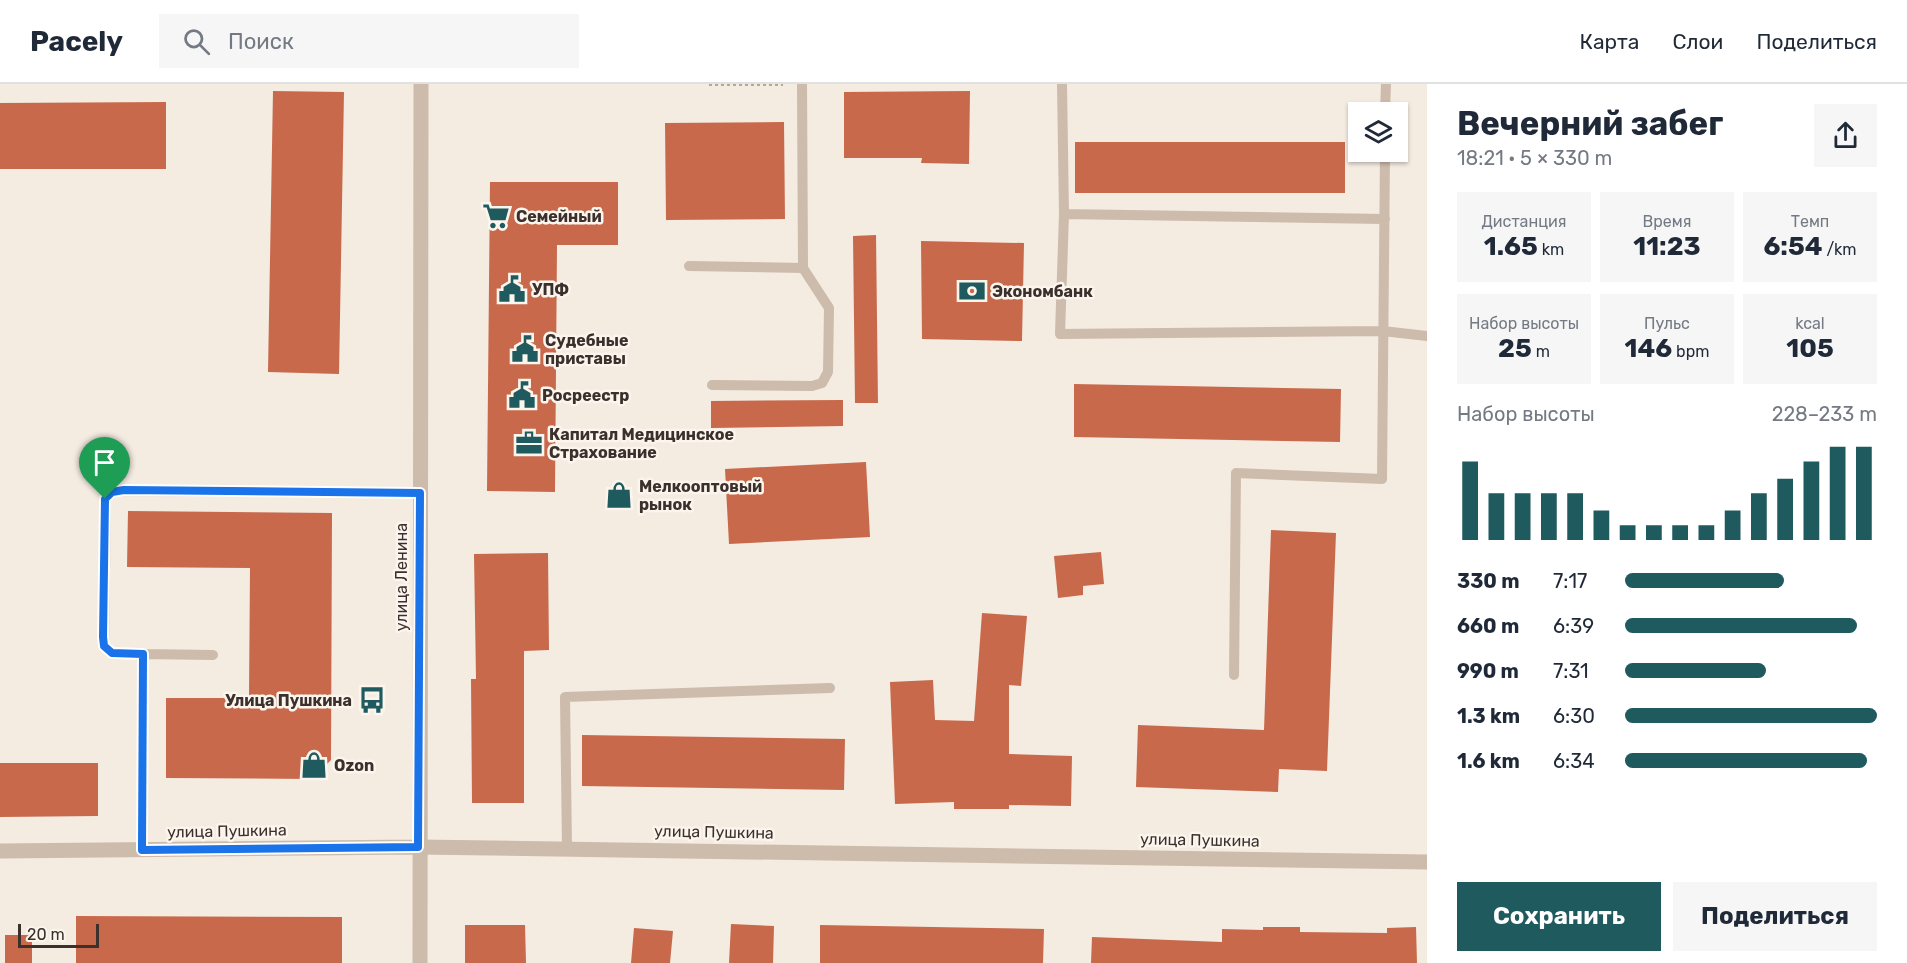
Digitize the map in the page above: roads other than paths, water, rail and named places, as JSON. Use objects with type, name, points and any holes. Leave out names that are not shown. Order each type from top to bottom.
[{"type":"street","name":"улица Ленина","points":[[420,963],[418,847],[421,84]]},
{"type":"street","name":"улица Пушкина","points":[[0,851],[567,848],[1427,862]]},
{"type":"lane","points":[[712,385],[812,386],[822,382],[828,372],[829,308],[803,267],[802,84]]},
{"type":"lane","points":[[1062,84],[1064,214],[1059,334],[1383,331],[1427,336]]},
{"type":"lane","points":[[1385,102],[1386,84]]},
{"type":"lane","points":[[1234,675],[1236,473],[1382,479],[1385,162]]},
{"type":"lane","points":[[1064,214],[1384,219]]},
{"type":"lane","points":[[688,266],[803,267]]},
{"type":"lane","points":[[213,654],[112,653],[104,646],[104,510],[105,499],[112,492],[420,493]]},
{"type":"lane","points":[[142,850],[143,654]]},
{"type":"lane","points":[[567,848],[565,697],[830,687]]},
{"type":"place","name":"Семейный","points":[[496,216]]},
{"type":"place","name":"УПФ","points":[[512,289]]},
{"type":"place","name":"Экономбанк","points":[[972,291]]},
{"type":"place","name":"Судебные приставы","points":[[525,349]]},
{"type":"place","name":"Росреестр","points":[[522,395]]},
{"type":"place","name":"Капитал Медицинское Страхование","points":[[529,443]]},
{"type":"place","name":"Мелкооптовый рынок","points":[[619,495]]},
{"type":"place","name":"Улица Пушкина","points":[[372,700]]},
{"type":"place","name":"Ozon","points":[[314,765]]}]
